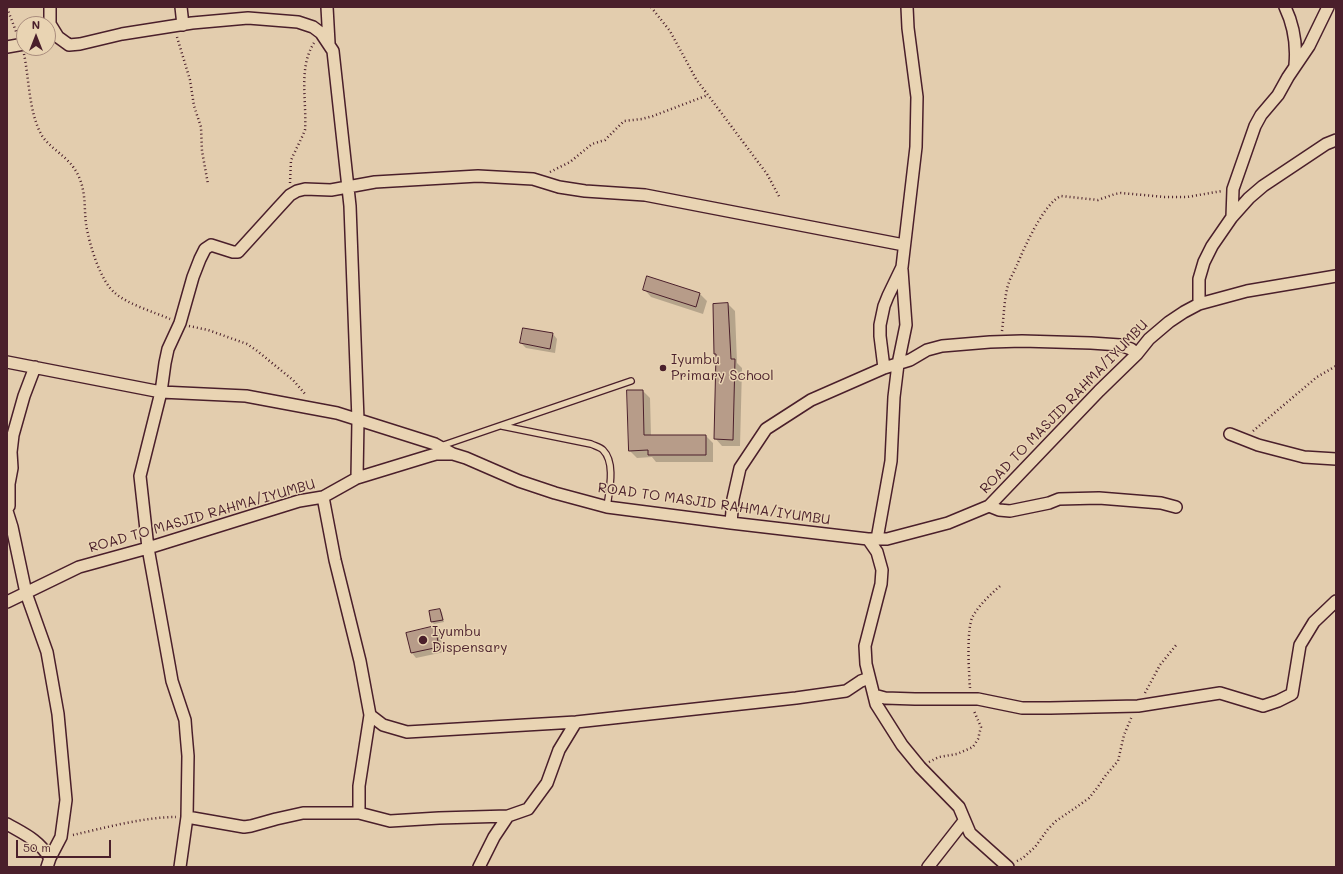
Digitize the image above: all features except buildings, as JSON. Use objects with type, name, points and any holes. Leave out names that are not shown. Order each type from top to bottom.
[{"type":"street","points":[[178,26],[181,7]]},
{"type":"street","points":[[327,7],[329,44]]},
{"type":"street","points":[[907,7],[908,28],[917,97],[916,147],[902,267],[906,325],[898,364],[894,397],[891,461],[873,539],[882,570],[882,584],[865,646],[866,664],[876,704],[902,745],[920,767],[959,807],[964,820],[974,837],[1008,866]]},
{"type":"street","points":[[1286,7],[1292,24],[1296,45],[1294,67]]},
{"type":"street","points":[[1232,217],[1233,189],[1255,126],[1261,115],[1278,95],[1308,46],[1328,7]]},
{"type":"street","points":[[56,36],[69,45],[80,44],[122,34],[248,18],[298,22],[321,33],[329,44],[333,51],[349,187],[358,420],[357,478]]},
{"type":"street","points":[[1199,304],[1199,280],[1204,262],[1212,246],[1232,217],[1249,198],[1263,186],[1326,144],[1336,140]]},
{"type":"street","points":[[180,867],[186,817],[188,756],[185,720],[168,664],[148,548],[140,476],[161,392],[164,363],[168,349],[180,323],[193,277],[205,249],[211,245],[233,252],[238,252],[260,226],[290,195],[297,191],[305,189],[325,190],[375,182],[478,176],[533,179],[560,187],[585,191],[645,195],[904,245]]},
{"type":"street","points":[[884,368],[880,325],[884,306],[902,267]]},
{"type":"street","name":"ROAD TO MASJID RAHMA/IYUMBU","points":[[7,602],[79,567],[148,548],[299,501],[323,497],[357,478],[436,454],[453,454],[466,458],[519,481],[555,493],[607,507],[731,523],[873,539],[887,539],[948,523],[990,506],[1099,391],[1138,354],[1149,339],[1169,322],[1184,312],[1199,304],[1247,291],[1336,276]]},
{"type":"street","points":[[731,523],[733,499],[740,468],[766,430],[811,400],[884,368],[910,360],[927,350],[933,348],[1000,341],[1091,342],[1120,345],[1127,347],[1138,354]]},
{"type":"street","points":[[7,362],[161,392],[246,396],[337,413],[441,446],[453,454]]},
{"type":"street","points":[[35,368],[24,396],[12,435],[12,468],[9,484],[9,506],[7,510],[26,593],[47,652],[58,714],[66,800],[61,837],[48,862]]},
{"type":"street","points":[[1230,434],[1258,444],[1304,457],[1336,459]]},
{"type":"street","points":[[323,497],[334,560],[360,661],[370,715],[359,786],[359,813]]},
{"type":"street","points":[[990,506],[999,510],[1010,511],[1049,503],[1060,499],[1099,498],[1161,503],[1176,506]]},
{"type":"street","points":[[874,695],[886,698],[978,699],[1022,708],[1138,706],[1220,693],[1263,706],[1292,694],[1300,645],[1314,622],[1336,601]]},
{"type":"street","points":[[370,715],[383,725],[407,732],[576,722],[796,698],[846,691],[861,681],[869,678]]},
{"type":"street","points":[[186,817],[244,827],[303,813],[359,813],[390,821],[508,816],[528,809],[547,783],[559,750],[576,722]]},
{"type":"street","points":[[479,867],[494,837],[508,816]]},
{"type":"street","points":[[928,867],[964,820]]},
{"type":"street","points":[[7,824],[29,836],[42,846],[48,862]]},
{"type":"lane","points":[[441,446],[631,382]]},
{"type":"lane","points":[[502,426],[591,444],[604,451],[608,458],[611,476],[607,507]]},
{"type":"path","points":[[651,7],[670,32],[696,79],[767,174],[776,188],[780,198]]},
{"type":"path","points":[[7,8],[8,15],[16,32]]},
{"type":"path","points":[[178,26],[185,63],[192,88],[194,106],[201,127],[202,152],[208,184]]},
{"type":"path","points":[[290,195],[289,179],[291,160],[305,130],[304,81],[306,61],[309,51],[321,33]]},
{"type":"path","points":[[24,56],[30,95],[38,127],[46,141],[71,164],[78,176],[85,196],[87,231],[96,260],[106,284],[114,293],[123,299],[180,323],[247,344],[294,380],[305,393],[308,400],[308,408]]},
{"type":"path","points":[[533,179],[559,168],[570,162],[592,144],[605,140],[624,121],[653,116],[708,95]]},
{"type":"path","points":[[1000,341],[1009,281],[1032,232],[1046,210],[1058,197],[1061,196],[1098,200],[1121,193],[1165,197],[1187,196],[1233,189]]},
{"type":"path","points":[[1242,438],[1272,415],[1316,377],[1336,366]]},
{"type":"path","points":[[1008,866],[1023,858],[1035,847],[1048,828],[1056,820],[1089,798],[1118,761],[1124,735],[1131,717],[1160,665],[1177,644]]},
{"type":"path","points":[[61,837],[161,818],[186,817]]},
{"type":"place","name":"Iyumbu Primary School","points":[[663,368]]},
{"type":"place","name":"Iyumbu Dispensary","points":[[423,640]]}]
